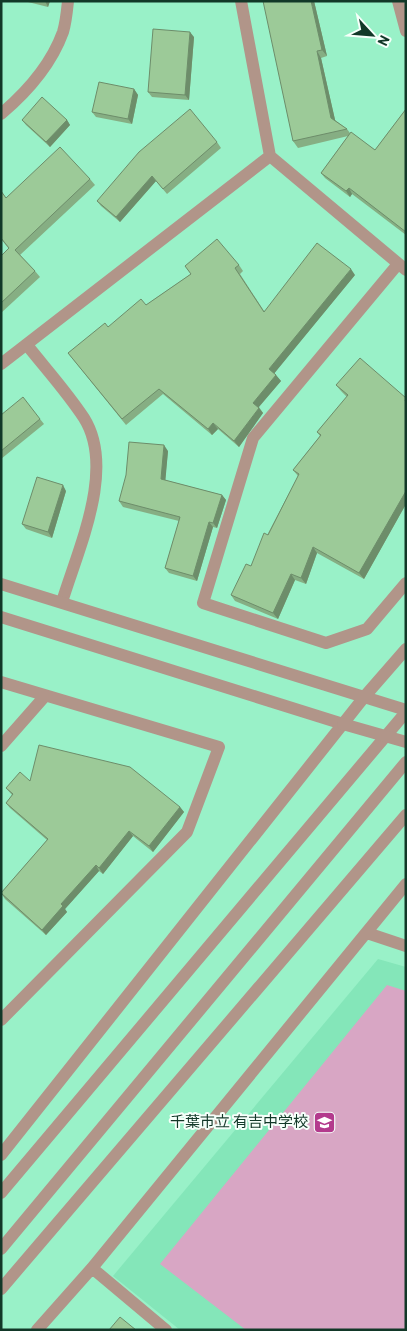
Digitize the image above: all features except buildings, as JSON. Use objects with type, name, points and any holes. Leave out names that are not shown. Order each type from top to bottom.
[{"type":"street","points":[[1,114],[24,94],[46,65],[63,31],[68,1]]},
{"type":"street","points":[[241,1],[270,156],[402,267],[254,438],[203,603],[326,643],[367,629],[406,583]]},
{"type":"street","points":[[398,1],[406,31]]},
{"type":"street","points":[[1,364],[270,156]]},
{"type":"street","points":[[27,345],[84,418],[93,440],[96,490],[62,602]]},
{"type":"street","points":[[1,584],[365,696],[406,711],[1,1193]]},
{"type":"street","points":[[1,618],[406,742]]},
{"type":"street","points":[[1,1155],[365,696],[406,649]]},
{"type":"street","points":[[1,682],[219,747],[187,832],[1,1020]]},
{"type":"street","points":[[1,746],[45,696]]},
{"type":"street","points":[[1,1249],[406,762]]},
{"type":"street","points":[[1,1289],[406,815]]},
{"type":"street","points":[[37,1330],[92,1268],[406,884]]},
{"type":"street","points":[[367,934],[406,946]]},
{"type":"street","points":[[92,1268],[166,1330]]},
{"type":"shaded area","name":"千葉市立 有吉中学校","points":[[378,959],[406,967],[406,1330],[180,1330],[113,1276]]},
{"type":"shaded area","name":"千葉市立 有吉中学校","points":[[387,985],[406,991],[406,1330],[246,1330],[160,1264]]},
{"type":"place","name":"千葉市立 有吉中学校","points":[[324,1122]]}]
